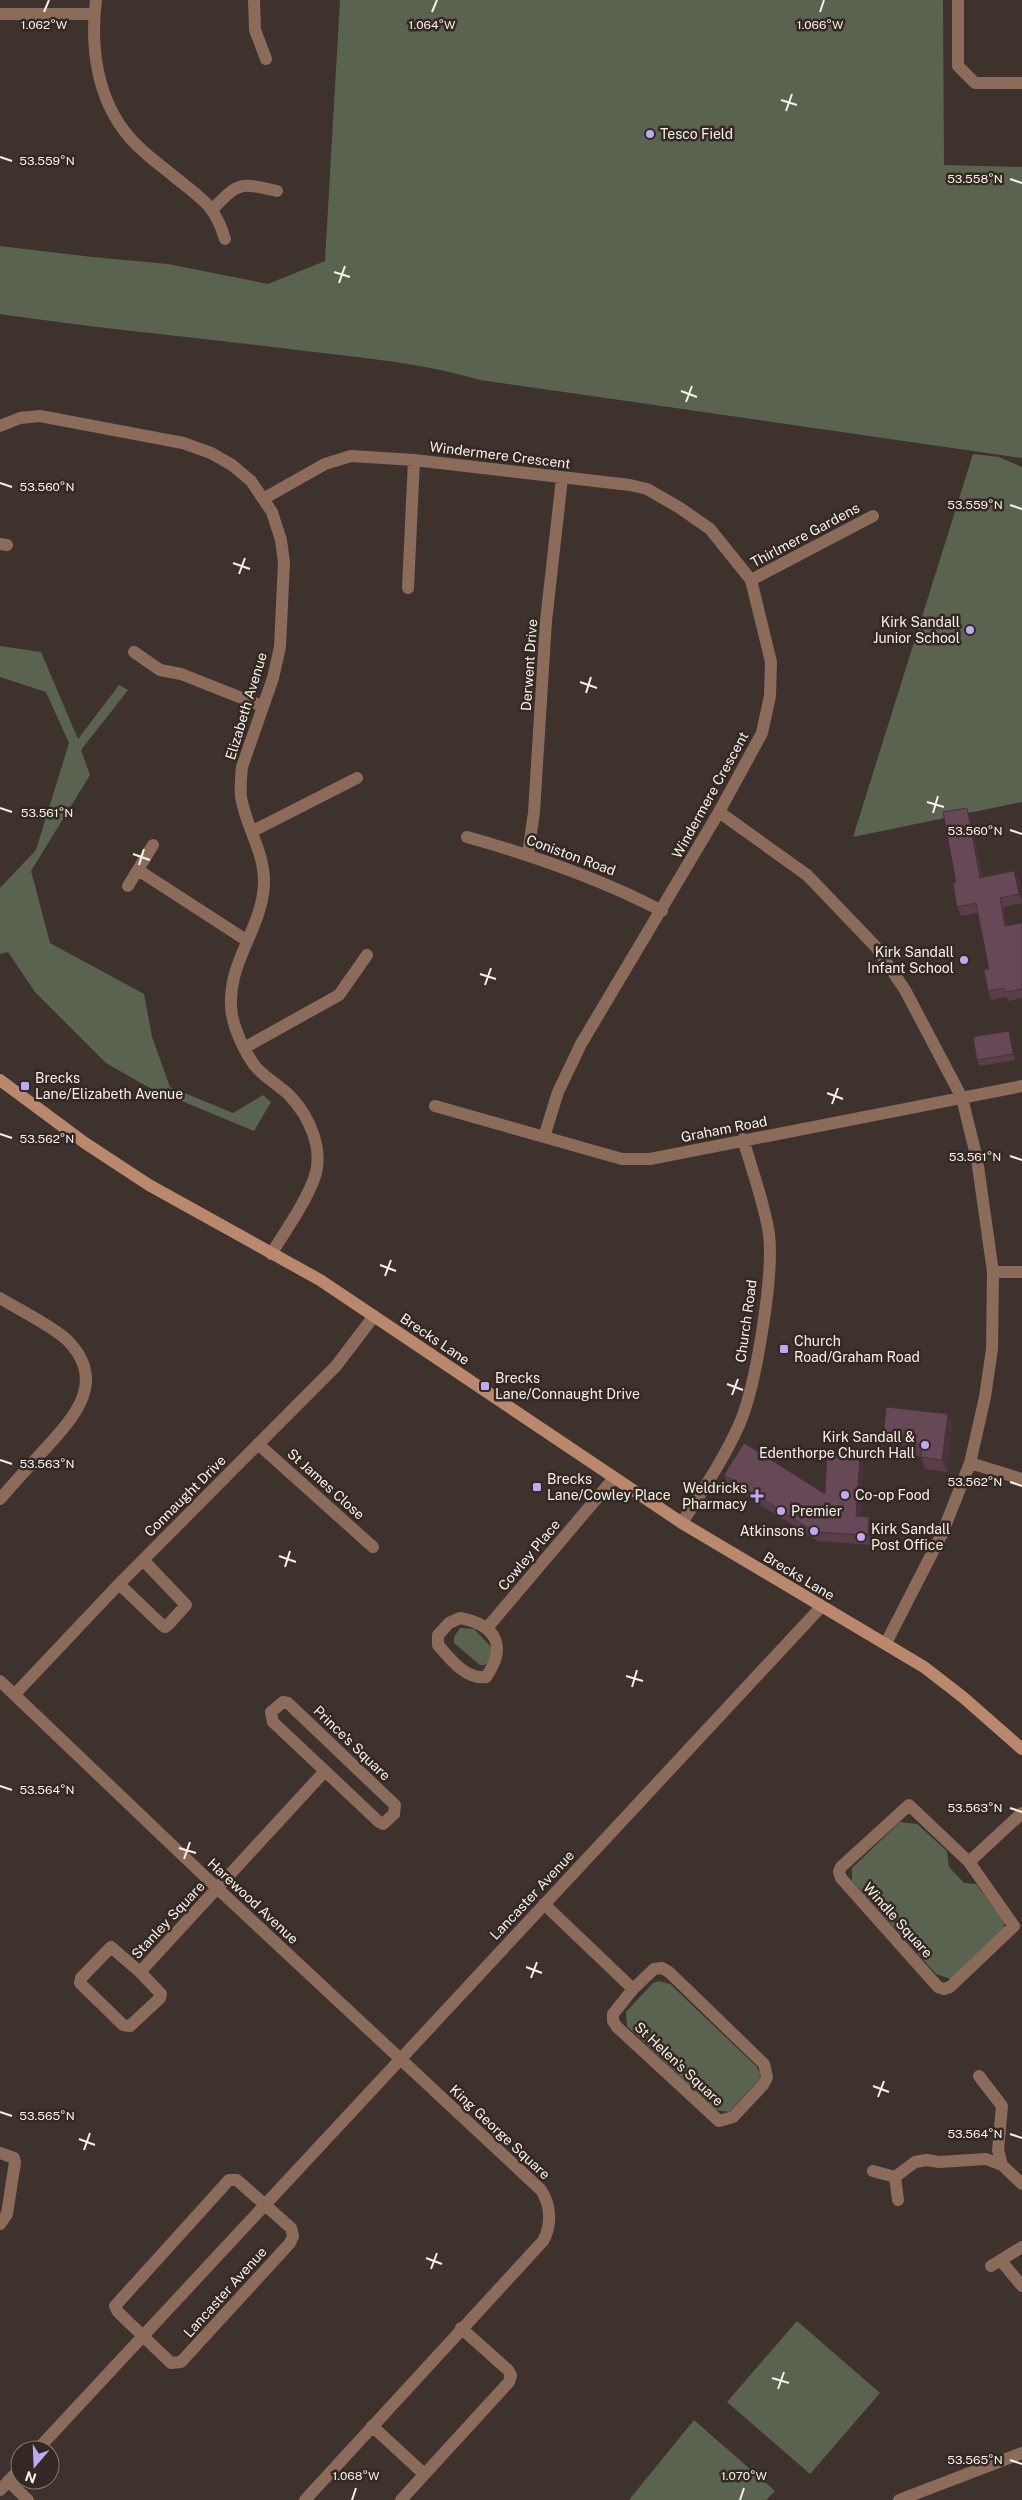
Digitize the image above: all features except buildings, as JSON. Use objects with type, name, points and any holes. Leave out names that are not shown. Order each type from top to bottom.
[{"type":"street","points":[[96,0],[94,14],[99,76],[104,94],[114,116],[130,138],[213,209],[225,238]]},
{"type":"street","points":[[254,0],[255,30],[266,59]]},
{"type":"street","points":[[958,0],[958,66],[975,83],[1022,83]]},
{"type":"street","points":[[0,14],[94,14]]},
{"type":"street","points":[[213,209],[230,191],[237,187],[245,185],[277,191]]},
{"type":"street","name":"Elizabeth Avenue","points":[[0,426],[20,418],[40,416],[183,443],[211,453],[232,465],[251,481],[272,512],[281,540],[284,562],[280,647],[273,678],[242,767],[240,782],[241,798],[263,861],[264,884],[262,902],[234,971],[231,994],[232,1015],[244,1048],[256,1066],[289,1095],[301,1110],[315,1140],[318,1157],[315,1177],[271,1254]]},
{"type":"street","name":"Windermere Crescent","points":[[263,499],[312,470],[351,456],[414,460],[647,489],[680,508],[710,530],[751,580],[771,662],[770,696],[762,733],[662,910],[581,1044],[558,1092],[544,1137]]},
{"type":"street","points":[[408,588],[414,460]]},
{"type":"street","name":"Derwent Drive","points":[[528,854],[534,812],[546,620],[562,478]]},
{"type":"street","name":"Thirlmere Gardens","points":[[751,580],[873,516]]},
{"type":"street","points":[[134,652],[160,670],[181,674],[262,706]]},
{"type":"street","points":[[253,831],[357,778]]},
{"type":"street","points":[[719,812],[807,875],[876,947],[905,990],[962,1098],[977,1159],[993,1272],[992,1349],[985,1397],[970,1463],[942,1534],[886,1643]]},
{"type":"street","name":"Coniston Road","points":[[467,837],[528,854],[601,880],[662,910]]},
{"type":"street","points":[[128,886],[153,845]]},
{"type":"street","points":[[138,870],[246,940]]},
{"type":"street","points":[[244,1048],[339,995],[368,956]]},
{"type":"street","name":"Brecks Lane","points":[[0,1080],[85,1143],[149,1185],[320,1280],[682,1523],[924,1667],[964,1698],[1022,1749]]},
{"type":"street","name":"Graham Road","points":[[434,1106],[622,1159],[650,1159],[743,1139],[825,1126],[1022,1086]]},
{"type":"street","name":"Church Road","points":[[682,1523],[722,1458],[740,1424],[762,1326],[769,1236],[743,1139]]},
{"type":"street","points":[[993,1272],[1022,1272]]},
{"type":"street","points":[[0,1298],[66,1339],[80,1357],[84,1367],[86,1382],[85,1394],[72,1419],[0,1499]]},
{"type":"street","name":"Connaught Drive","points":[[15,1694],[119,1584],[336,1366],[374,1316]]},
{"type":"street","name":"St James Close","points":[[258,1444],[373,1547]]},
{"type":"street","points":[[970,1463],[1022,1479]]},
{"type":"street","name":"Cowley Place","points":[[486,1628],[614,1478]]},
{"type":"street","points":[[119,1584],[162,1625],[165,1627],[168,1625],[186,1605],[143,1560]]},
{"type":"street","name":"Lancaster Avenue","points":[[46,2440],[821,1607]]},
{"type":"street","points":[[460,1618],[474,1620],[486,1628],[497,1643],[499,1654],[486,1677],[478,1679],[457,1667],[438,1645],[438,1635],[449,1623],[460,1618]]},
{"type":"street","name":"Harewood Avenue","points":[[0,1681],[399,2059]]},
{"type":"street","name":"Prince's Square","points":[[283,1702],[288,1703],[296,1710],[395,1806],[394,1814],[383,1824],[379,1822],[325,1771],[273,1722],[271,1712],[279,1704],[283,1702]]},
{"type":"street","points":[[218,1889],[325,1771]]},
{"type":"street","name":"Windle Square","points":[[908,1806],[969,1862],[1014,1926],[950,1987],[944,1989],[938,1987],[840,1878],[839,1872],[855,1854],[908,1806]]},
{"type":"street","points":[[969,1862],[1022,1813]]},
{"type":"street","name":"Stanley Square","points":[[140,1972],[218,1889]]},
{"type":"street","points":[[544,1904],[633,1989]]},
{"type":"street","name":"Stanley Square","points":[[111,1947],[140,1972],[161,1994],[160,1998],[130,2026],[123,2025],[80,1984],[81,1978],[111,1947]]},
{"type":"street","name":"St Helen's Square","points":[[662,1968],[764,2064],[767,2077],[763,2085],[733,2117],[719,2120],[617,2027],[613,2021],[613,2014],[633,1989],[654,1969],[662,1968]]},
{"type":"street","name":"King George Square","points":[[306,2500],[461,2328],[543,2241],[550,2229],[547,2199],[541,2190],[399,2059]]},
{"type":"street","points":[[979,2076],[998,2098],[1002,2106],[998,2150],[1002,2165]]},
{"type":"street","points":[[0,2153],[10,2154],[15,2162],[7,2214],[0,2224]]},
{"type":"street","points":[[895,2177],[915,2162],[926,2160],[939,2162],[986,2159],[1002,2165],[1022,2184]]},
{"type":"street","points":[[873,2171],[895,2177]]},
{"type":"street","points":[[895,2177],[898,2200]]},
{"type":"street","name":"Lancaster Avenue","points":[[229,2180],[237,2180],[266,2205],[291,2228],[293,2236],[290,2243],[181,2362],[171,2363],[118,2312],[115,2306],[229,2180]]},
{"type":"street","points":[[1022,2247],[996,2264],[1022,2286]]},
{"type":"street","points":[[401,2500],[509,2382],[511,2375],[461,2328]]},
{"type":"street","points":[[372,2426],[424,2474]]},
{"type":"street","points":[[899,2500],[1022,2453]]},
{"type":"street","points":[[4,2486],[28,2500]]},
{"type":"green space","points":[[340,0],[943,0],[944,165],[1022,167],[1022,458],[480,380],[437,369],[393,362],[0,314],[0,246],[168,264],[268,284],[325,261]]},
{"type":"green space","name":"Kirk Sandall Junior School","points":[[973,454],[999,457],[1022,467],[1022,802],[853,837]]},
{"type":"green space","points":[[0,646],[41,652],[78,739],[119,685],[128,690],[81,750],[90,775],[31,871],[50,943],[144,994],[152,1037],[170,1087],[233,1113],[263,1095],[271,1102],[254,1131],[148,1087],[106,1063],[35,992],[8,952],[0,954],[0,888],[36,850],[69,743],[46,692],[0,677]]},
{"type":"green space","points":[[460,1628],[474,1629],[493,1649],[490,1662],[480,1665],[454,1643],[454,1637]]},
{"type":"green space","points":[[900,1822],[917,1824],[947,1851],[949,1867],[964,1883],[976,1884],[1005,1922],[1004,1928],[951,1979],[936,1974],[852,1881],[852,1868]]},
{"type":"green space","points":[[659,1981],[670,1984],[756,2066],[760,2073],[759,2080],[729,2112],[715,2110],[627,2026],[626,2012],[653,1983]]},
{"type":"green space","points":[[797,2321],[880,2393],[810,2474],[727,2402]]},
{"type":"green space","points":[[694,2420],[775,2491],[766,2500],[629,2500]]},
{"type":"place","name":"Tesco Field","points":[[650,134]]},
{"type":"place","name":"Kirk Sandall Junior School","points":[[970,630]]},
{"type":"place","name":"Kirk Sandall Infant School","points":[[964,960]]},
{"type":"place","name":"Brecks Lane/Elizabeth Avenue","points":[[25,1086]]},
{"type":"place","name":"Church Road/Graham Road","points":[[784,1349]]},
{"type":"place","name":"Brecks Lane/Connaught Drive","points":[[485,1386]]},
{"type":"place","name":"Kirk Sandall & Edenthorpe Church Hall","points":[[925,1445]]},
{"type":"place","name":"Brecks Lane/Cowley Place","points":[[537,1487]]},
{"type":"place","name":"Co-op Food","points":[[845,1495]]},
{"type":"place","name":"Weldricks Pharmacy","points":[[757,1496]]},
{"type":"place","name":"Premier","points":[[781,1511]]},
{"type":"place","name":"Atkinsons","points":[[814,1531]]},
{"type":"place","name":"Kirk Sandall Post Office","points":[[861,1537]]}]
